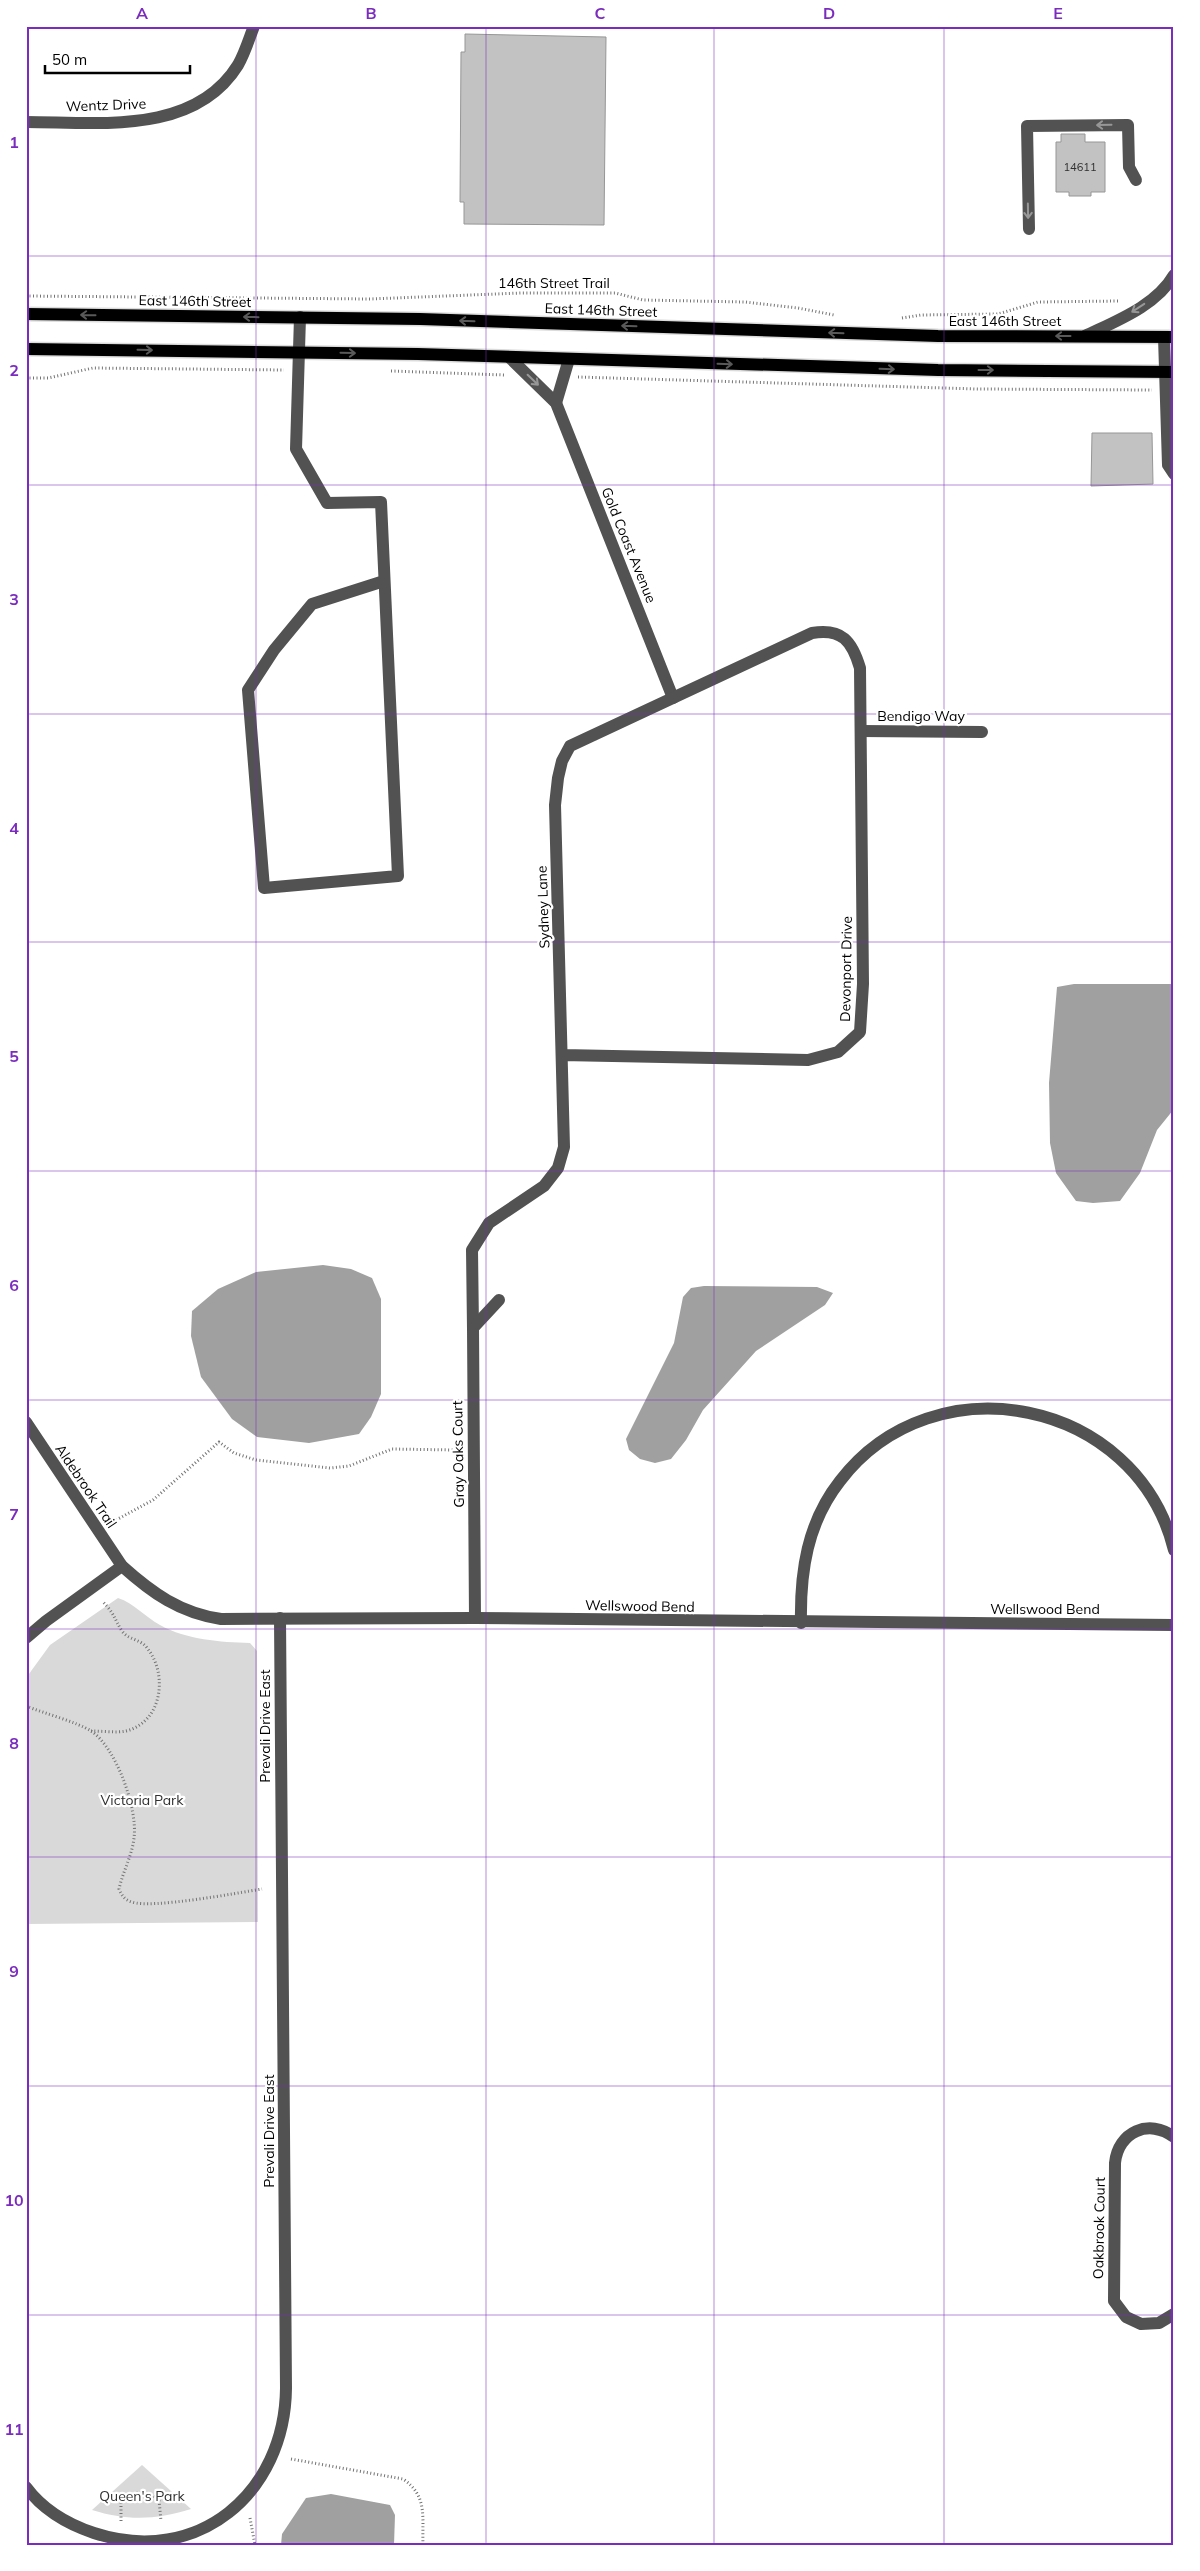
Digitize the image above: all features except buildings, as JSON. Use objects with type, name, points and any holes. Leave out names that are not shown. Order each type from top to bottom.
[{"type":"main road","name":"East 146th Street","points":[[26,314],[300,317],[938,336],[1169,337]]},
{"type":"main road","points":[[26,349],[299,352],[938,370],[1169,372]]},
{"type":"street","name":"Wentz Drive","points":[[26,122],[118,122],[147,120],[175,113],[200,102],[221,85],[238,66],[254,26]]},
{"type":"street","points":[[1029,229],[1027,126],[1128,125],[1128,167],[1136,180]]},
{"type":"street","points":[[1085,336],[1148,302],[1165,287],[1174,275]]},
{"type":"street","points":[[300,317],[296,449],[328,503],[381,502],[398,876],[264,888],[248,690],[274,650],[312,604],[384,581]]},
{"type":"street","points":[[1169,337],[1169,372],[1164,390],[1168,465],[1174,474]]},
{"type":"street","name":"Gold Coast Avenue","points":[[509,357],[556,403],[673,698]]},
{"type":"street","points":[[556,403],[569,359]]},
{"type":"street","name":"Sydney Lane","points":[[473,1328],[472,1250],[489,1223],[544,1186],[558,1168],[564,1147],[555,805],[562,761],[570,746],[812,633],[828,630],[842,637]]},
{"type":"street","name":"Devonport Drive","points":[[562,1055],[808,1060],[838,1052],[860,1032],[863,984],[860,668],[854,647],[842,637]]},
{"type":"street","name":"Bendigo Way","points":[[860,731],[982,732]]},
{"type":"street","points":[[473,1328],[499,1300]]},
{"type":"street","name":"Gray Oaks Court","points":[[473,1328],[475,1618]]},
{"type":"street","points":[[801,1623],[801,1581],[809,1540],[823,1508],[839,1482],[863,1457],[895,1433],[930,1417],[947,1413],[996,1407],[1048,1417],[1077,1429],[1107,1448],[1137,1477],[1156,1505],[1174,1550]]},
{"type":"street","name":"Aldebrook Trail","points":[[26,1422],[122,1566]]},
{"type":"street","points":[[26,1638],[46,1621],[122,1566]]},
{"type":"street","name":"Wellswood Bend","points":[[122,1566],[142,1585],[186,1611],[221,1618],[475,1618],[1174,1626]]},
{"type":"street","name":"Prevali Drive East","points":[[26,2487],[49,2511],[80,2529],[122,2540],[142,2542],[188,2534],[208,2526],[241,2502],[265,2473],[284,2424],[286,2388],[280,1618]]},
{"type":"street","name":"Oakbrook Court","points":[[1174,2137],[1157,2128],[1141,2129],[1127,2136],[1118,2150],[1115,2163],[1114,2280],[1114,2301],[1126,2317],[1141,2324],[1153,2324],[1166,2320],[1174,2314]]},
{"type":"path","name":"146th Street Trail","points":[[26,296],[370,299],[521,293],[615,294],[643,300],[745,302],[798,308],[838,316]]},
{"type":"path","points":[[895,318],[921,315],[998,314],[1038,302],[1127,301]]},
{"type":"path","points":[[26,378],[48,378],[93,368],[299,370]]},
{"type":"path","points":[[384,371],[528,376]]},
{"type":"path","points":[[564,377],[977,389],[1164,390]]},
{"type":"path","points":[[116,1520],[153,1500],[219,1442],[234,1453],[256,1460],[330,1468],[349,1466],[392,1449],[454,1450]]},
{"type":"path","points":[[26,1706],[91,1731],[126,1731],[151,1713],[161,1684],[159,1671],[146,1646],[124,1634],[114,1613],[104,1602]]},
{"type":"path","points":[[91,1731],[111,1753],[127,1790],[134,1816],[133,1847],[119,1889],[125,1898],[137,1903],[174,1902],[262,1889]]},
{"type":"path","points":[[291,2459],[403,2479],[414,2487],[420,2496],[423,2545]]},
{"type":"path","points":[[120,2521],[121,2500],[129,2494],[140,2493],[152,2494],[159,2500],[161,2521]]},
{"type":"path","points":[[250,2518],[255,2545]]},
{"type":"green space","name":"Victoria Park","points":[[118,1598],[129,1603],[155,1622],[170,1630],[204,1639],[250,1643],[257,1651],[258,1922],[26,1924],[26,1678],[50,1645]]},
{"type":"green space","name":"Queen's Park","points":[[142,2465],[191,2509],[178,2513],[142,2518],[117,2516],[92,2510]]},
{"type":"shaded area","points":[[1074,984],[1174,984],[1174,1109],[1157,1130],[1140,1173],[1120,1201],[1093,1203],[1076,1201],[1056,1173],[1050,1143],[1049,1083],[1057,987]]},
{"type":"shaded area","points":[[323,1265],[351,1269],[372,1278],[381,1299],[381,1394],[371,1417],[359,1434],[309,1443],[257,1437],[232,1419],[201,1377],[191,1336],[192,1311],[218,1289],[256,1272]]},
{"type":"shaded area","points":[[704,1286],[817,1287],[833,1293],[825,1305],[756,1351],[703,1410],[686,1440],[671,1459],[655,1463],[640,1459],[629,1450],[626,1439],[674,1343],[683,1297],[691,1288]]},
{"type":"shaded area","points":[[331,2494],[390,2505],[395,2515],[394,2545],[281,2545],[282,2534],[306,2498]]}]
